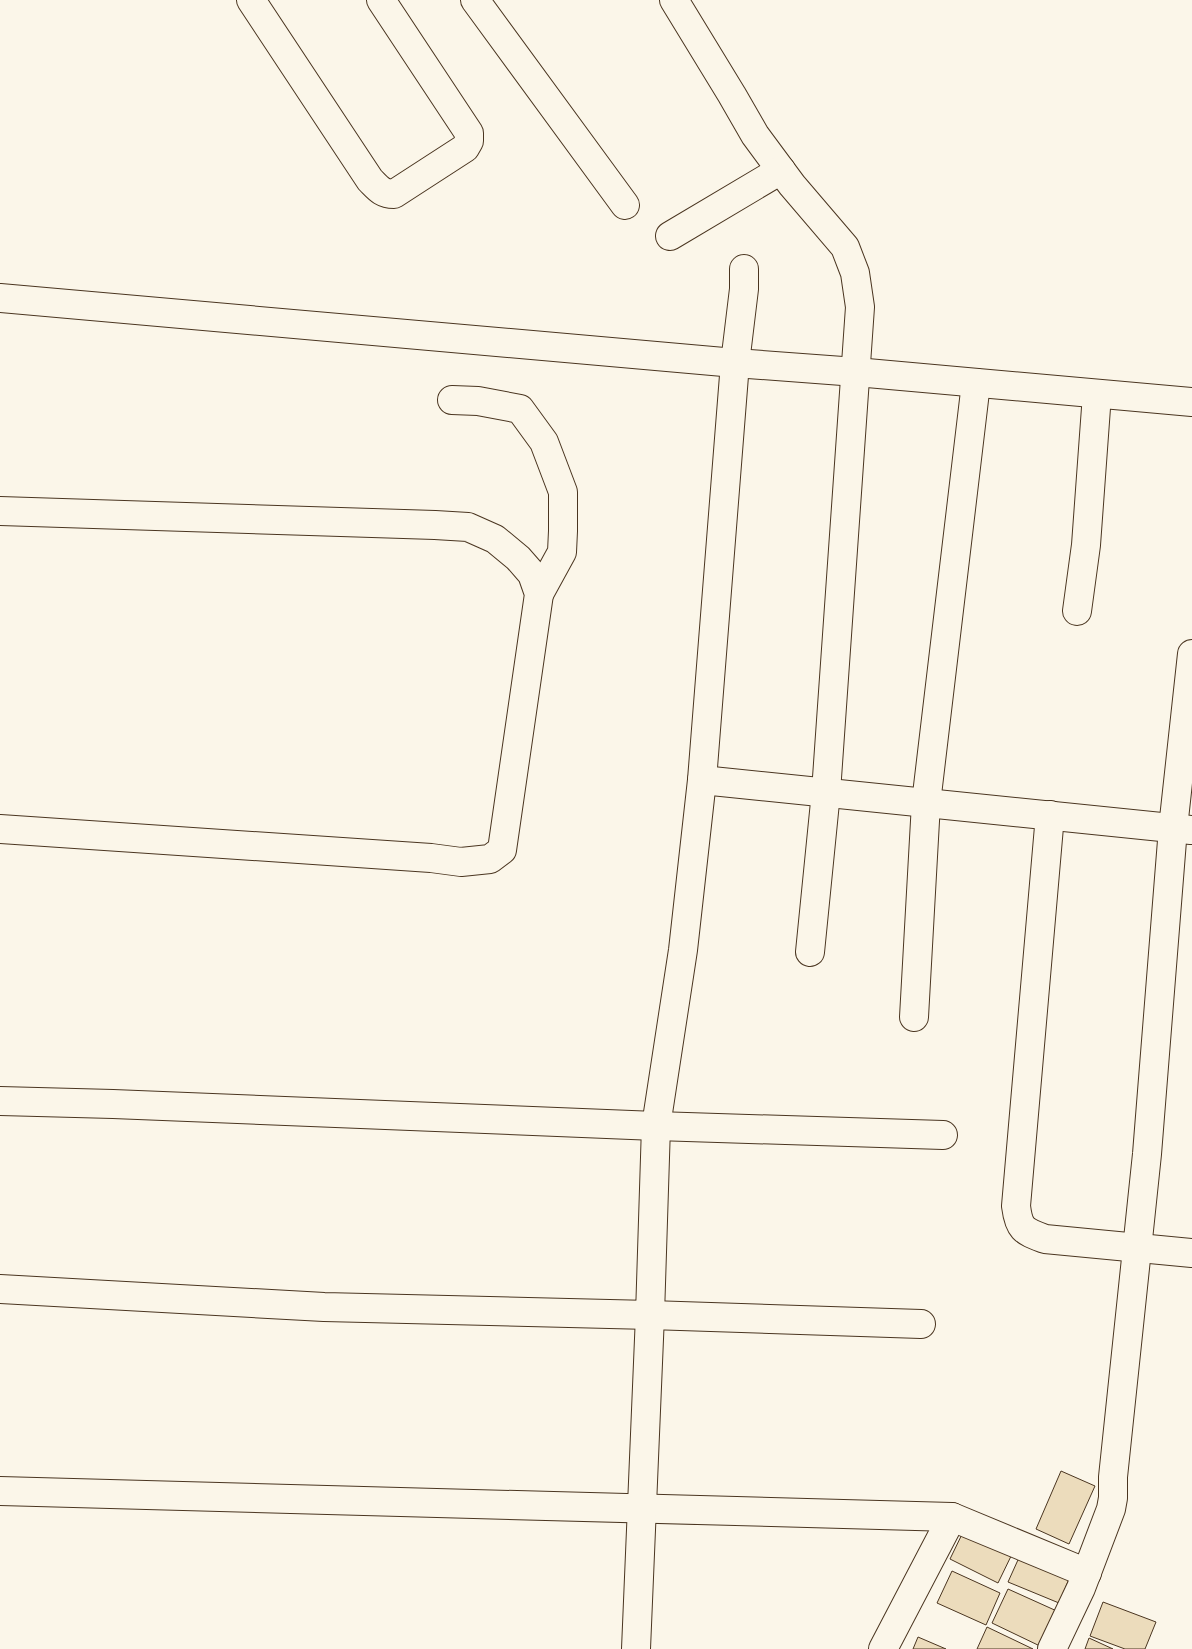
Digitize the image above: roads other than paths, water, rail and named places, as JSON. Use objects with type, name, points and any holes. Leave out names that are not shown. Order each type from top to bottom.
[{"type":"street","points":[[251,0],[370,180],[380,191],[394,194],[466,148],[469,141],[469,133],[381,0]]},
{"type":"street","points":[[475,0],[625,206]]},
{"type":"street","points":[[674,0],[755,135],[792,185],[845,247],[855,273],[860,307],[826,792],[810,952]]},
{"type":"street","points":[[670,236],[781,170]]},
{"type":"street","points":[[636,1649],[643,1508],[656,1126],[683,950],[702,780],[735,363],[744,289],[744,269]]},
{"type":"street","points":[[0,298],[1192,402]]},
{"type":"street","points":[[914,1017],[926,803],[976,384]]},
{"type":"street","points":[[1077,611],[1086,545],[1097,394]]},
{"type":"street","points":[[0,828],[461,862],[490,859],[502,850],[539,594],[562,552],[563,492],[544,442],[520,409],[478,401],[452,400]]},
{"type":"street","points":[[0,511],[435,525],[468,528],[495,539],[518,558],[532,574],[539,594]]},
{"type":"street","points":[[1052,1649],[1087,1573],[1111,1509],[1113,1498],[1113,1476],[1182,829],[1192,654]]},
{"type":"street","points":[[702,780],[1182,829]]},
{"type":"street","points":[[1050,816],[1016,1206],[1018,1221],[1026,1232],[1045,1239],[1192,1253]]},
{"type":"street","points":[[0,1101],[943,1135]]},
{"type":"street","points":[[0,1289],[324,1307],[920,1324]]},
{"type":"street","points":[[0,1491],[952,1517],[1087,1573]]},
{"type":"street","points":[[883,1649],[952,1517]]}]
